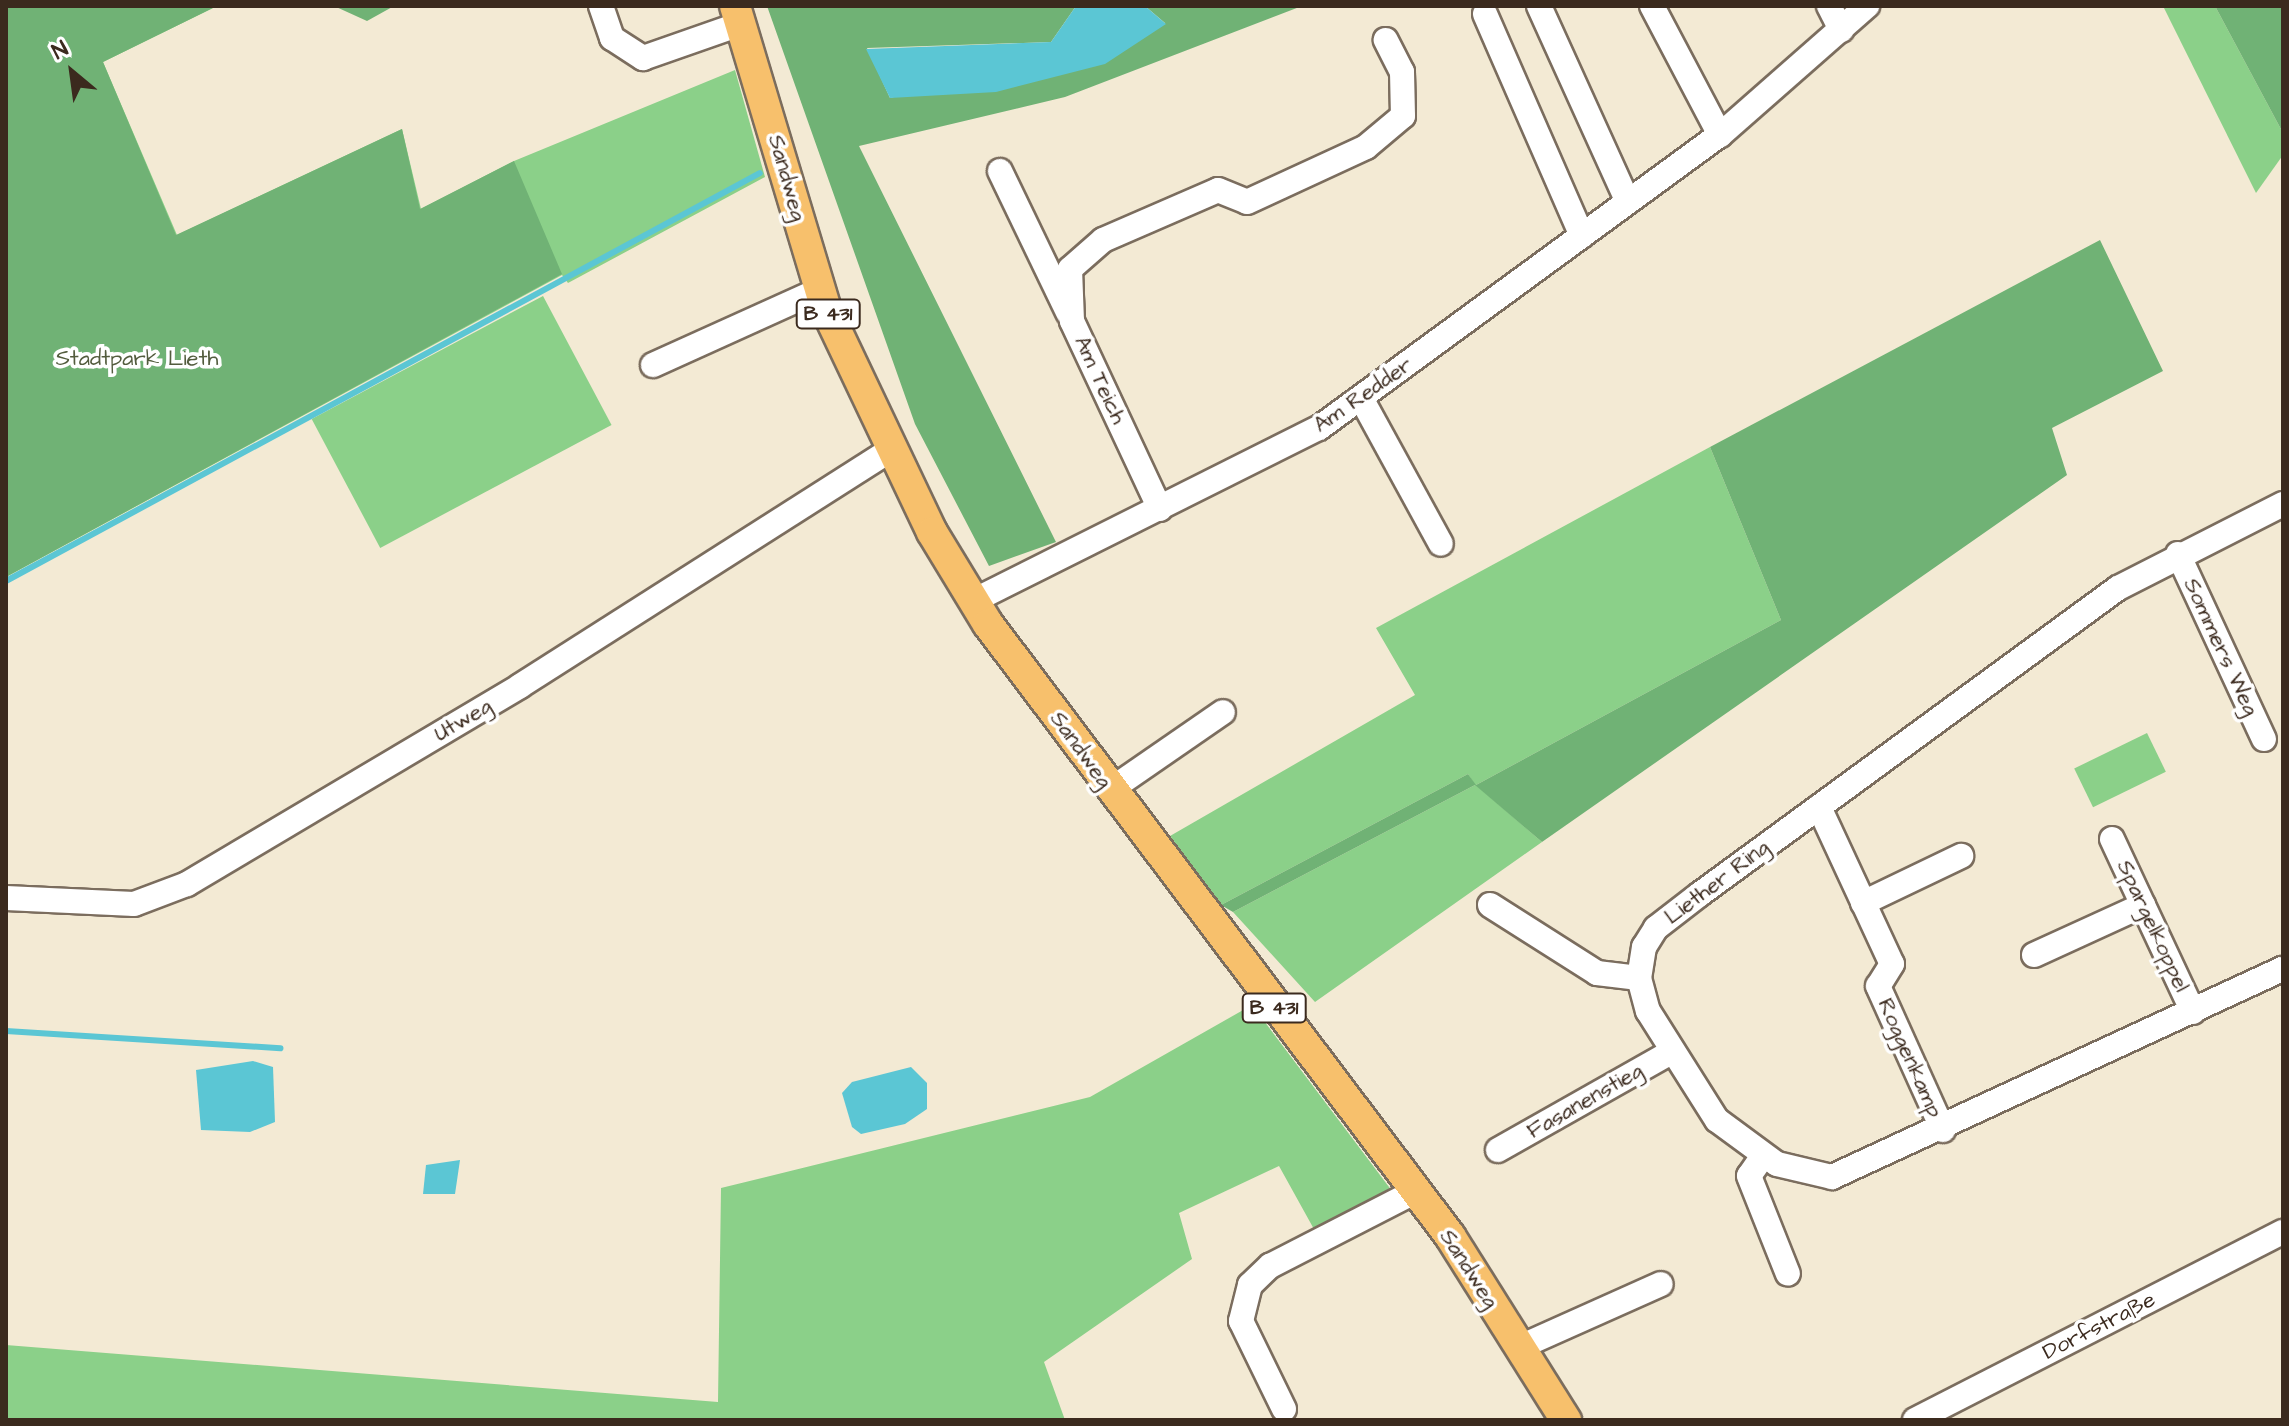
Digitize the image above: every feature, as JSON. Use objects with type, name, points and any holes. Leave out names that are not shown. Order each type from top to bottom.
[{"type":"main road","name":"Sandweg","points":[[738,15],[819,290],[890,450],[973,601],[1110,790],[1414,1192],[1566,1420]]},
{"type":"street","points":[[601,6],[612,38],[643,58],[738,15]]},
{"type":"street","points":[[1539,6],[1628,202]]},
{"type":"street","points":[[1652,6],[1720,135]]},
{"type":"street","points":[[1829,6],[1841,30]]},
{"type":"street","name":"Am Redder","points":[[973,601],[1319,428],[1720,135],[1867,6]]},
{"type":"street","points":[[1485,14],[1582,236]]},
{"type":"street","name":"Am Teich","points":[[1160,509],[1072,321],[1070,269],[1103,240],[1218,190],[1247,202],[1366,147],[1403,116],[1402,72],[1386,40]]},
{"type":"street","points":[[1000,171],[1072,321]]},
{"type":"street","points":[[653,365],[819,290]]},
{"type":"street","points":[[1361,398],[1441,544]]},
{"type":"street","name":"Utweg","points":[[6,898],[134,904],[187,884],[520,686],[890,450]]},
{"type":"street","name":"Liether Ring","points":[[1639,978],[1656,928],[1819,807],[2118,588],[2178,554],[2283,504]]},
{"type":"street","name":"Sommers Weg","points":[[2178,554],[2264,739]]},
{"type":"street","points":[[1110,790],[1223,712]]},
{"type":"street","points":[[1819,807],[1863,903],[1961,856]]},
{"type":"street","name":"Spargelkoppel","points":[[2112,839],[2193,1012]]},
{"type":"street","name":"Roggenkamp","points":[[1863,903],[1892,964],[1878,986],[1943,1130]]},
{"type":"street","points":[[1490,905],[1597,973],[1639,978],[1671,1052],[1717,1120],[1763,1156],[1800,1173],[1832,1177],[1943,1130],[2283,969]]},
{"type":"street","points":[[2034,955],[2143,905]]},
{"type":"street","name":"Fasanenstieg","points":[[1498,1150],[1671,1052]]},
{"type":"street","points":[[1763,1156],[1749,1176],[1788,1274]]},
{"type":"street","points":[[1284,1409],[1241,1321],[1250,1285],[1270,1266],[1414,1192]]},
{"type":"street","name":"Dorfstraße","points":[[1915,1420],[2283,1232]]},
{"type":"street","points":[[1520,1347],[1661,1284]]},
{"type":"green space","name":"Stadtpark Lieth","points":[[6,6],[217,6],[103,62],[177,235],[402,129],[421,209],[514,161],[735,70],[765,177],[568,283],[562,275],[6,577]]},
{"type":"green space","name":"Stadtpark Lieth","points":[[6,6],[217,6],[103,62],[176,235],[402,129],[420,209],[514,161],[562,274],[6,577]]},
{"type":"green space","points":[[334,6],[394,6],[367,21]]},
{"type":"green space","points":[[767,6],[1076,6],[1051,42],[867,48],[890,98],[1165,23],[1145,6],[1302,6],[1065,97],[859,146],[1056,542],[989,566],[915,424]]},
{"type":"green space","points":[[2163,6],[2215,6],[2283,133],[2283,155],[2256,193]]},
{"type":"green space","points":[[2215,6],[2283,6],[2283,133]]},
{"type":"green space","points":[[2100,240],[2163,371],[2052,428],[2067,475],[1542,842],[1475,785],[1233,912],[1221,905],[1468,774],[1476,785],[1781,620],[1710,447]]},
{"type":"green space","points":[[543,296],[612,425],[380,548],[312,419]]},
{"type":"green space","points":[[1710,447],[1781,620],[1476,785],[1542,842],[1315,1002],[1233,912],[1475,785],[1468,774],[1221,905],[1170,836],[1415,695],[1376,628]]},
{"type":"green space","points":[[2147,733],[2166,772],[2093,807],[2074,769]]},
{"type":"green space","points":[[1252,1005],[1392,1191],[1315,1231],[1279,1166],[1179,1213],[1192,1259],[1044,1362],[1065,1420],[6,1420],[6,1345],[718,1402],[721,1188],[1090,1097]]},
{"type":"water","points":[[1076,6],[1145,6],[1166,24],[1105,64],[996,92],[890,98],[866,49],[1051,42]]},
{"type":"water","points":[[253,1061],[273,1067],[275,1122],[250,1132],[201,1130],[196,1070]]},
{"type":"water","points":[[911,1067],[927,1083],[927,1109],[905,1124],[861,1134],[852,1127],[842,1093],[852,1082]]},
{"type":"water","points":[[460,1160],[455,1194],[423,1194],[426,1165]]},
{"type":"waterway","points":[[6,581],[760,173]]},
{"type":"waterway","points":[[6,1031],[280,1048]]}]
